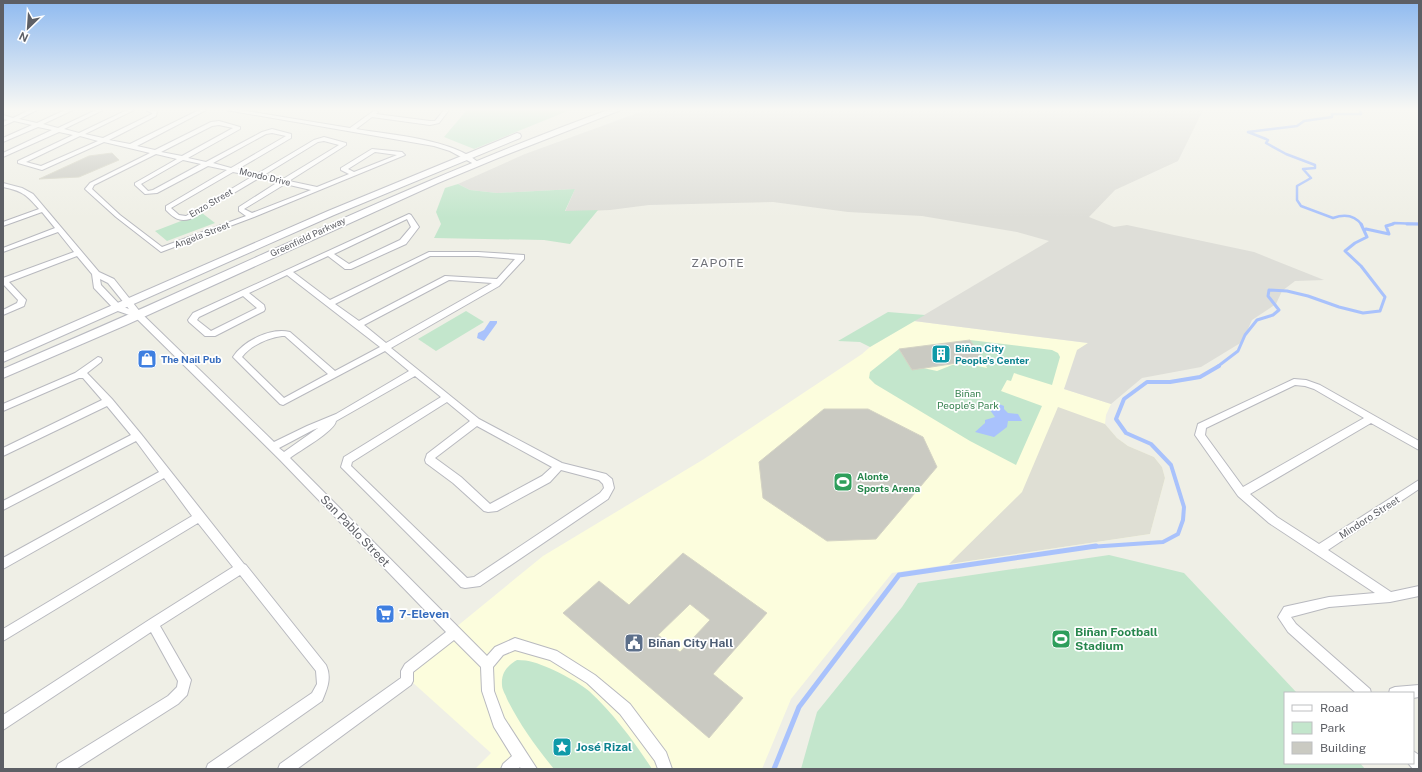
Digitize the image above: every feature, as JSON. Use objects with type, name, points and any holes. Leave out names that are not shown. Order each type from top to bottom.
[{"type":"main road","name":"Greenfield Parkway","points":[[3,358],[331,213],[492,146]]},
{"type":"main road","name":"Greenfield Parkway","points":[[3,374],[138,315],[335,224],[518,146]]},
{"type":"street","points":[[3,155],[23,146]]},
{"type":"street","points":[[54,146],[20,162],[42,168],[91,146]]},
{"type":"street","name":"Mondo Drive","points":[[126,146],[316,189]]},
{"type":"street","points":[[156,153],[169,146]]},
{"type":"street","points":[[204,146],[137,184],[147,193],[155,192],[240,146]]},
{"type":"street","points":[[232,170],[273,146]]},
{"type":"street","points":[[259,176],[306,146]]},
{"type":"street","points":[[252,216],[241,210],[241,208],[341,146]]},
{"type":"street","points":[[440,146],[476,163]]},
{"type":"street","name":"Angela Street","points":[[156,153],[92,184],[88,189],[118,216],[161,250],[252,216],[402,154],[378,149],[371,151],[343,169],[353,174]]},
{"type":"street","name":"Enzo Street","points":[[232,170],[171,205],[168,209],[179,218],[188,218],[259,176]]},
{"type":"street","points":[[3,185],[20,189],[31,195],[96,274],[110,281],[130,303],[138,315]]},
{"type":"street","points":[[3,224],[42,210]]},
{"type":"street","points":[[244,292],[261,307],[261,309],[212,334],[208,334],[192,320],[196,315],[244,292],[328,253],[409,216],[415,227],[403,242],[348,267],[328,253]]},
{"type":"street","points":[[3,250],[60,229]]},
{"type":"street","points":[[3,313],[21,304],[22,300],[3,281],[79,253]]},
{"type":"street","points":[[330,304],[429,254],[478,254],[521,257],[500,281],[386,347],[334,375],[283,402],[237,356],[245,347],[282,333],[287,334],[334,375]]},
{"type":"street","points":[[288,272],[386,347],[414,372],[476,421],[559,466],[602,477],[608,482],[609,488],[604,496],[476,582],[465,583],[346,467],[348,460],[446,398]]},
{"type":"street","points":[[96,274],[97,286],[118,308],[138,315]]},
{"type":"street","points":[[358,325],[448,278],[500,281]]},
{"type":"street","name":"San Pablo Street","points":[[138,315],[283,457],[454,633],[488,665]]},
{"type":"street","points":[[3,408],[78,375],[98,360]]},
{"type":"street","points":[[272,447],[310,428],[339,416],[414,372]]},
{"type":"street","points":[[78,375],[85,375],[109,401],[138,436],[199,517],[242,568],[322,669],[323,684],[317,697],[212,769]]},
{"type":"street","points":[[1390,597],[1274,520],[1242,493],[1200,435],[1201,426],[1294,382],[1306,383],[1317,386],[1419,446]]},
{"type":"street","points":[[3,452],[109,401]]},
{"type":"street","points":[[283,457],[318,434],[339,416]]},
{"type":"street","points":[[1242,493],[1372,418]]},
{"type":"street","points":[[476,421],[430,457],[430,460],[457,480],[488,508],[493,508],[546,479],[559,466]]},
{"type":"street","points":[[3,506],[138,436]]},
{"type":"street","points":[[3,564],[165,473]]},
{"type":"street","name":"Mindoro Street","points":[[1319,550],[1419,484]]},
{"type":"street","points":[[3,635],[199,517]]},
{"type":"street","points":[[3,723],[153,624],[242,568]]},
{"type":"street","points":[[1364,692],[1292,628],[1284,617],[1288,611],[1329,602],[1390,597],[1419,591]]},
{"type":"street","points":[[63,769],[174,700],[182,691],[185,680],[153,624]]},
{"type":"street","points":[[285,769],[407,680],[409,668],[454,633]]},
{"type":"street","points":[[530,769],[520,757],[499,722],[488,691],[488,665],[499,651],[515,644],[553,655],[590,679],[625,710],[661,757],[665,769]]},
{"type":"street","points":[[1407,692],[1419,691]]},
{"type":"street","points":[[508,769],[520,757]]},
{"type":"shaded area","points":[[547,146],[1185,146],[1178,161],[1115,190],[1089,217],[1114,227],[1127,225],[1254,252],[1324,280],[1295,281],[1282,291],[1276,304],[1252,320],[1242,342],[1201,367],[1142,378],[1111,404],[1064,389],[1077,350],[1088,343],[914,321],[1049,241],[1017,232],[922,216],[848,212],[773,202],[649,205],[610,210],[565,212],[575,189],[497,193],[470,190],[458,184],[525,154]]},
{"type":"shaded area","points":[[914,321],[1088,343],[1064,389],[1111,404],[1106,415],[1105,424],[1117,438],[1128,446],[1154,457],[1162,467],[1165,478],[1150,534],[892,573],[791,699],[762,769],[475,769],[491,753],[401,672],[543,556],[704,459],[862,354],[870,347]]},
{"type":"shaded area","points":[[1058,407],[1105,424],[1117,438],[1128,446],[1154,457],[1162,467],[1165,478],[1150,534],[949,564],[1022,492]]},
{"type":"green space","points":[[467,146],[481,146],[474,149]]},
{"type":"green space","points":[[458,184],[470,190],[497,193],[575,189],[565,211],[598,210],[570,244],[544,240],[434,238],[441,224],[436,212],[445,188]]},
{"type":"green space","points":[[202,213],[215,223],[167,241],[155,231]]},
{"type":"green space","points":[[466,311],[484,322],[436,351],[418,339]]},
{"type":"green space","points":[[888,312],[925,315],[870,347],[860,342],[838,341]]},
{"type":"green space","name":"Biñan People's Park","points":[[970,340],[1052,350],[1058,353],[1060,357],[1052,385],[1014,373],[1011,381],[1007,380],[1001,391],[1042,406],[1016,465],[970,441],[875,384],[869,378],[870,372],[899,349],[912,370],[923,368],[937,371],[952,365],[968,364],[987,368],[983,359]]},
{"type":"green space","name":"Biñan Football Stadium","points":[[1109,555],[1184,573],[1296,692],[1284,692],[1284,764],[1361,764],[1365,769],[801,769],[817,712],[902,607],[918,583]]},
{"type":"green space","points":[[517,660],[533,662],[549,668],[575,681],[589,691],[623,728],[652,769],[554,769],[523,727],[512,709],[503,689],[502,681],[504,673],[510,665]]},
{"type":"water","points":[[490,321],[497,321],[497,323],[484,341],[477,338],[478,333],[484,330]]},
{"type":"water","points":[[991,403],[997,403],[1004,406],[1004,409],[1008,413],[1018,414],[1022,421],[1008,421],[1007,427],[994,437],[975,432],[985,423],[985,420],[995,417],[987,406]]},
{"type":"building","points":[[112,153],[119,160],[79,177],[39,179],[89,156]]},
{"type":"building","name":"Biñan City People's Center","points":[[970,340],[983,359],[912,370],[899,349]]},
{"type":"building","name":"Alonte Sports Arena","points":[[824,409],[868,409],[923,437],[937,467],[876,539],[827,541],[763,498],[759,462]]},
{"type":"building","name":"Biñan City Hall","points":[[683,553],[767,613],[713,674],[743,698],[709,738],[563,613],[599,581],[629,605]],"holes":[[[690,604],[710,620],[680,652],[658,635]]]},
{"type":"waterway","points":[[1272,146],[1286,154],[1315,165],[1315,168],[1303,169],[1311,178],[1297,186],[1297,200],[1301,206],[1333,218],[1349,216],[1359,221],[1362,225]]},
{"type":"waterway","points":[[1391,225],[1394,223],[1419,224],[1407,224]]},
{"type":"waterway","points":[[1217,367],[1238,351],[1245,335],[1257,320],[1273,315],[1279,310],[1268,296],[1269,290],[1287,291],[1308,296],[1339,307],[1363,313],[1380,311],[1385,297],[1361,266],[1345,251],[1355,243],[1367,237],[1361,224]]},
{"type":"waterway","points":[[1366,229],[1389,234],[1386,226],[1391,225]]},
{"type":"waterway","points":[[1089,547],[1163,542],[1178,534],[1183,520],[1184,507],[1171,465],[1151,444],[1126,433],[1116,419],[1124,399],[1147,382],[1170,382],[1200,377],[1219,366]]},
{"type":"waterway","points":[[1089,547],[1096,546]]},
{"type":"waterway","points":[[774,769],[799,707],[899,575],[1089,547]]},
{"type":"place","name":"Biñan City People's Center","points":[[941,354]]},
{"type":"place","name":"The Nail Pub","points":[[147,359]]},
{"type":"place","name":"Alonte Sports Arena","points":[[843,482]]},
{"type":"place","name":"7-Eleven","points":[[385,614]]},
{"type":"place","name":"Biñan Football Stadium","points":[[1061,639]]},
{"type":"place","name":"Biñan City Hall","points":[[634,643]]},
{"type":"place","name":"José Rizal","points":[[562,747]]},
{"type":"district","name":"ZAPOTE","points":[[718,263]]}]
